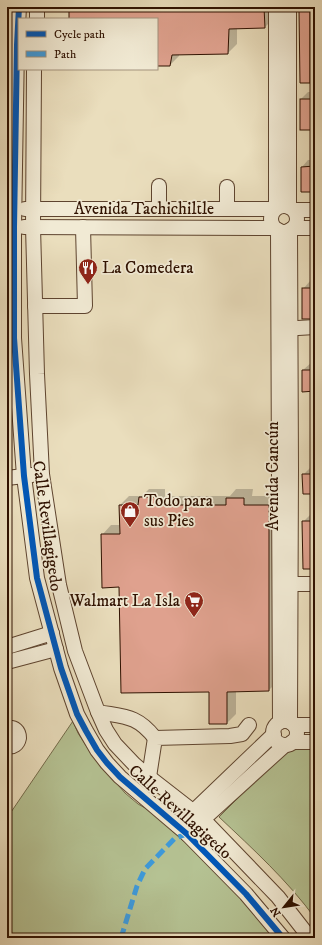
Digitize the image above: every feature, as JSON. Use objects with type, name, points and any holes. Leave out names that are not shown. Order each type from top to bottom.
[{"type":"street","name":"Calle Revillagigedo","points":[[19,7],[12,61],[14,227],[11,339],[24,476],[36,578],[61,668],[77,714],[97,750],[120,777],[183,830],[246,894],[283,938]]},
{"type":"street","points":[[37,7],[37,18]]},
{"type":"street","points":[[276,7],[283,209]]},
{"type":"street","points":[[283,209],[289,7]]},
{"type":"street","name":"Calle Revillagigedo","points":[[34,70],[33,227],[37,374],[42,474],[59,585],[75,651],[98,712],[106,730],[115,744],[149,777],[198,815],[278,897],[310,938]]},
{"type":"street","points":[[159,186],[159,209]]},
{"type":"street","points":[[227,209],[228,187]]},
{"type":"street","name":"Avenida Tachichiltle","points":[[14,209],[315,210]]},
{"type":"street","points":[[283,209],[297,218],[296,222],[284,229],[271,221],[272,212],[283,209]]},
{"type":"street","name":"Avenida Tachichiltle","points":[[14,227],[315,228]]},
{"type":"street","points":[[35,306],[85,306],[83,227]]},
{"type":"street","name":"Avenida Cancún","points":[[284,229],[285,584],[288,723]]},
{"type":"street","points":[[285,328],[315,327]]},
{"type":"street","points":[[7,478],[42,474]]},
{"type":"street","points":[[285,584],[315,584]]},
{"type":"street","points":[[7,647],[52,633]]},
{"type":"street","points":[[7,662],[56,649]]},
{"type":"street","points":[[98,712],[136,720],[147,727],[155,738],[149,777]]},
{"type":"street","points":[[315,725],[288,723],[275,727],[274,734],[277,741],[288,743],[315,742]]},
{"type":"street","points":[[198,815],[297,735],[297,732],[288,723]]},
{"type":"street","points":[[155,738],[235,736],[242,734],[249,725]]},
{"type":"street","points":[[7,728],[18,731],[19,738],[13,746],[7,746]]},
{"type":"street","points":[[183,830],[274,734]]},
{"type":"green space","points":[[310,11],[315,11],[315,83],[310,83]]},
{"type":"green space","points":[[73,721],[78,733],[92,755],[125,793],[138,804],[154,813],[195,849],[277,938],[7,938],[7,818]]},
{"type":"green space","points":[[292,747],[315,747],[315,918],[281,878],[219,817],[286,750]]},
{"type":"building","points":[[69,7],[264,7],[265,28],[229,29],[228,54],[172,55],[170,66],[158,66],[158,18],[69,18]]},
{"type":"building","points":[[299,10],[310,11],[310,83],[300,83]]},
{"type":"building","points":[[300,99],[315,99],[315,130],[300,130]]},
{"type":"building","points":[[315,166],[315,192],[301,192],[301,167]]},
{"type":"building","points":[[302,288],[315,288],[315,319],[302,319]]},
{"type":"building","points":[[302,370],[315,370],[315,391],[302,392]]},
{"type":"building","points":[[302,474],[315,474],[315,494],[303,494]]},
{"type":"building","name":"Walmart La Isla","points":[[139,497],[156,497],[156,505],[226,505],[226,498],[244,498],[244,505],[269,505],[269,691],[227,692],[227,724],[209,724],[209,692],[121,693],[119,587],[102,588],[101,534],[120,534],[119,505],[138,505]]},
{"type":"building","points":[[302,521],[315,521],[315,569],[303,569]]},
{"type":"marked path","points":[[121,938],[137,886],[145,869],[175,838],[187,834]]},
{"type":"cycle path","points":[[18,18],[19,7]]},
{"type":"cycle path","points":[[18,26],[14,227],[14,338],[24,476],[37,578],[61,668],[77,714],[97,750],[107,763],[120,777],[187,834],[246,894],[283,938]]},
{"type":"place","name":"La Comedera","points":[[88,285]]},
{"type":"place","name":"Todo para sus Pies","points":[[130,528]]},
{"type":"place","name":"Walmart La Isla","points":[[194,618]]}]
